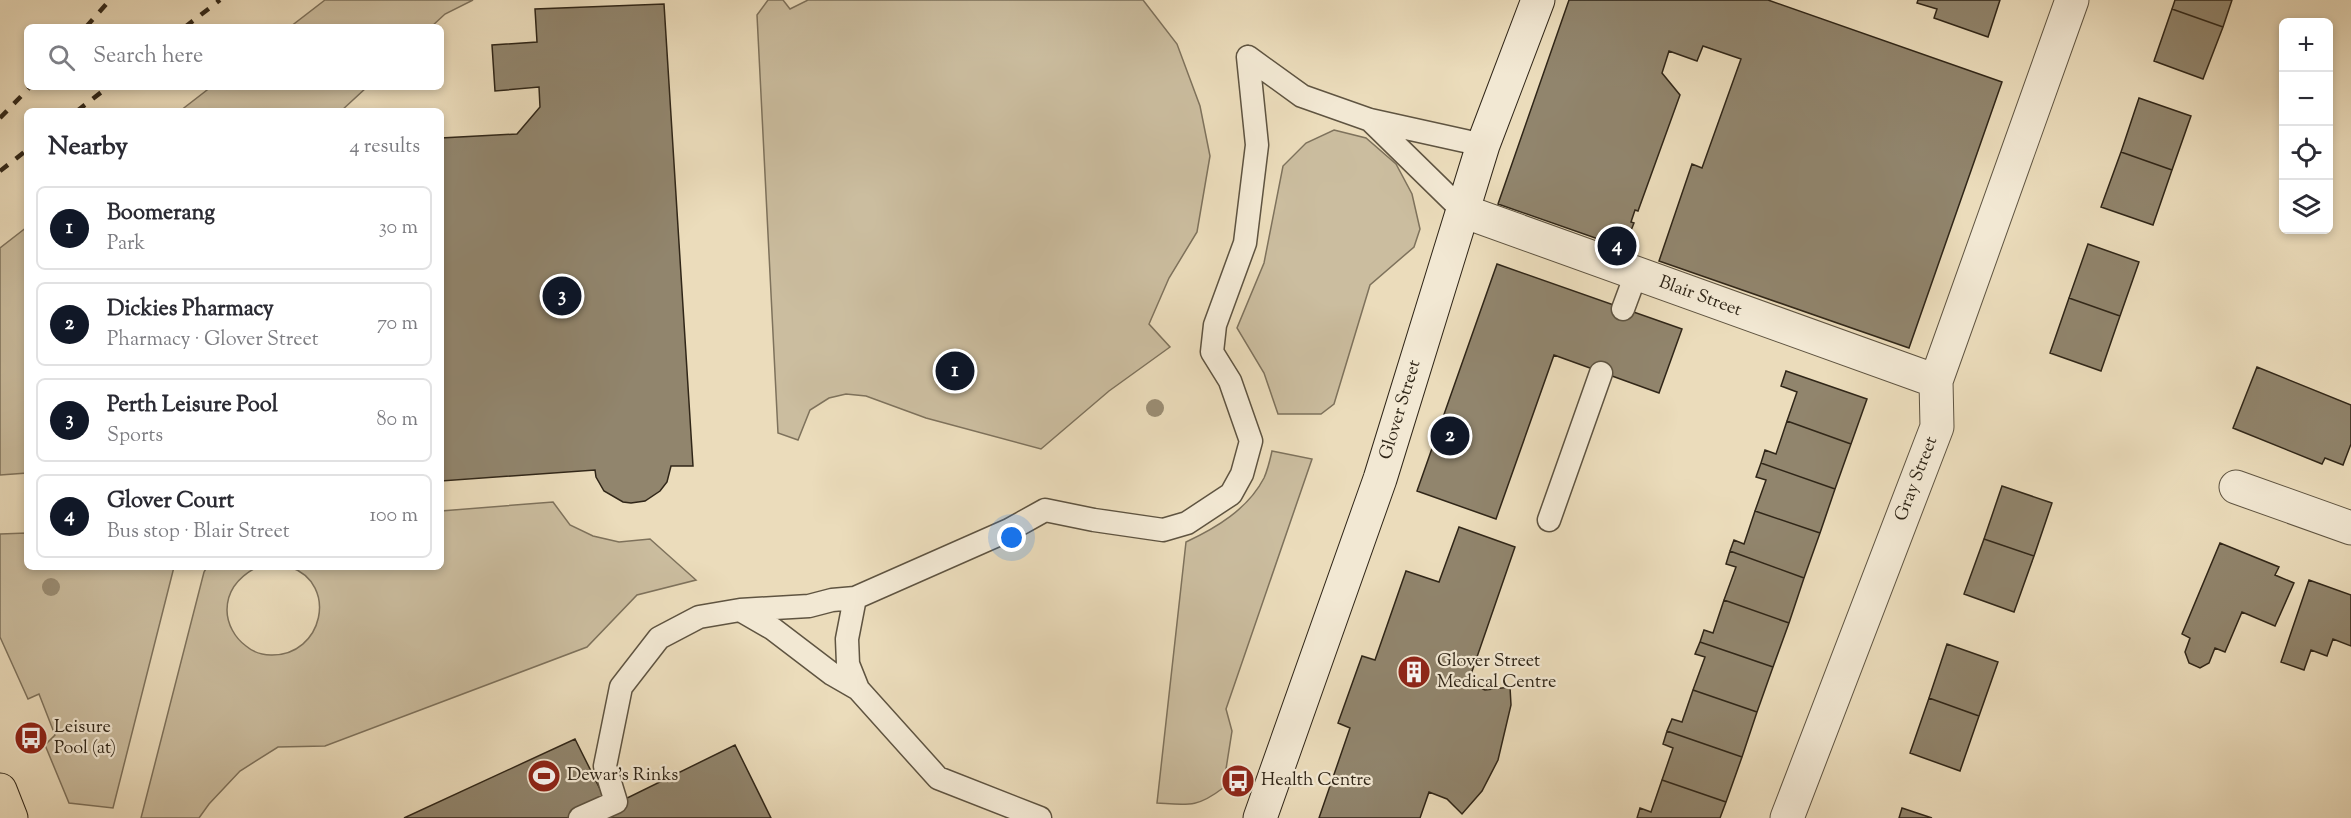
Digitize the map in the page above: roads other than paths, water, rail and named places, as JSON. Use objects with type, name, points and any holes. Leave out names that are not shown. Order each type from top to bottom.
[{"type":"main road","points":[[0,789],[12,818]]},
{"type":"street","name":"Glover Street","points":[[1260,818],[1380,479],[1483,145],[1538,0]]},
{"type":"street","name":"Gray Street","points":[[1787,818],[1937,427],[1936,381],[2072,0]]},
{"type":"street","name":"Blair Street","points":[[1463,211],[1936,381]]},
{"type":"street","points":[[2236,487],[2351,528]]},
{"type":"lane","points":[[580,818],[616,801],[605,765],[621,687],[659,638],[699,617],[740,610],[809,606],[832,600],[855,598],[1009,530],[1046,510],[1163,530],[1187,523],[1231,494],[1242,474],[1251,441],[1230,381],[1212,352],[1215,325],[1245,243],[1257,145],[1248,57],[1302,96],[1370,120],[1483,145]]},
{"type":"lane","points":[[1370,120],[1463,211]]},
{"type":"lane","points":[[1623,309],[1636,274]]},
{"type":"lane","points":[[1549,520],[1601,373]]},
{"type":"lane","points":[[855,598],[847,639],[849,664],[858,689]]},
{"type":"lane","points":[[740,610],[773,629],[832,674],[858,689],[938,778],[1040,818]]},
{"type":"railway","points":[[89,24],[110,0]]},
{"type":"railway","points":[[189,24],[220,0]]},
{"type":"railway","points":[[0,118],[27,90]]},
{"type":"railway","points":[[81,108],[104,90]]},
{"type":"railway","points":[[0,171],[24,152]]},
{"type":"place","name":"Glover Court","points":[[1617,246]]},
{"type":"place","name":"Perth Leisure Pool","points":[[562,296]]},
{"type":"place","name":"Boomerang","points":[[955,371]]},
{"type":"place","name":"Dickies Pharmacy","points":[[1450,436]]},
{"type":"place","name":"Glover Street Medical Centre","points":[[1414,672]]},
{"type":"place","name":"Leisure Pool (at)","points":[[31,738]]},
{"type":"place","name":"Dewar's Rinks","points":[[544,776]]},
{"type":"place","name":"Health Centre","points":[[1238,781]]}]
